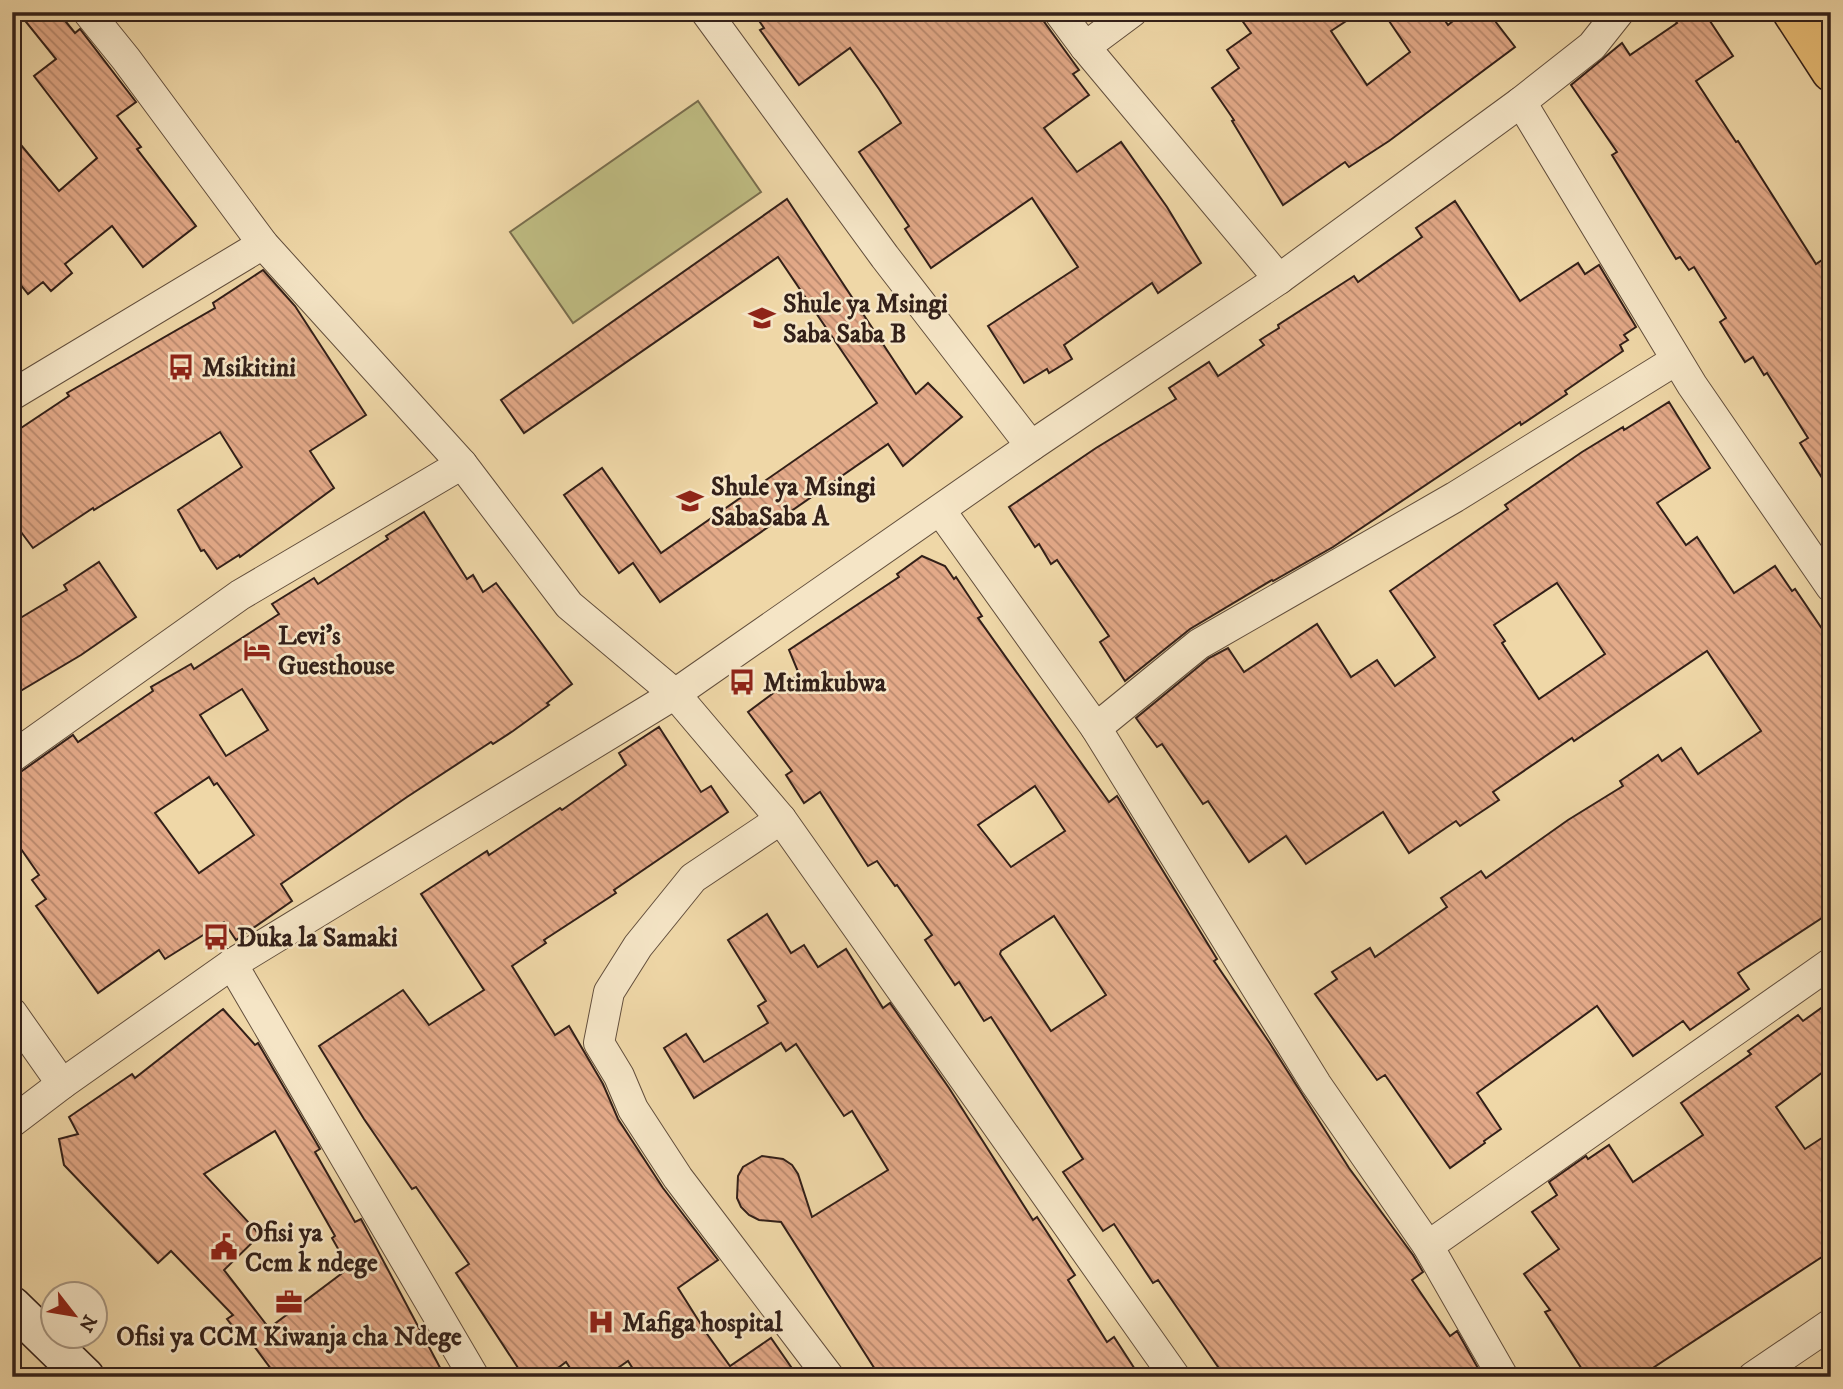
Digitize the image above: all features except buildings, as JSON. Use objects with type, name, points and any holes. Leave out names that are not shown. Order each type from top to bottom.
[{"type":"highway","points":[[1792,12],[1831,72]]},
{"type":"street","points":[[88,12],[263,244],[462,464],[569,605],[675,694],[782,819],[1175,1377]]},
{"type":"street","points":[[706,12],[885,257],[1031,446]]},
{"type":"street","points":[[1059,12],[1085,47],[1279,279]]},
{"type":"street","points":[[1085,47],[1132,12]]},
{"type":"street","points":[[12,1122],[232,964],[675,694],[1031,446],[1279,279],[1521,102],[1592,46],[1619,12]]},
{"type":"street","points":[[1521,102],[1676,360],[1831,587]]},
{"type":"street","points":[[12,396],[263,244]]},
{"type":"street","points":[[1096,728],[1199,644],[1455,497],[1676,360]]},
{"type":"street","points":[[12,757],[240,595],[462,464]]},
{"type":"street","points":[[940,510],[1096,728],[1315,1084],[1428,1246],[1503,1377]]},
{"type":"street","points":[[782,819],[693,878],[638,946],[610,992],[599,1043],[619,1076],[633,1109],[678,1178],[829,1377]]},
{"type":"street","points":[[1428,1246],[1831,963]]},
{"type":"street","points":[[232,964],[474,1377]]},
{"type":"street","points":[[12,1013],[62,1084]]},
{"type":"street","points":[[12,1306],[85,1377]]},
{"type":"street","points":[[1753,1377],[1831,1324]]},
{"type":"shaded area","points":[[698,101],[761,192],[573,323],[510,232]]},
{"type":"place","name":"Shule ya Msingi Saba Saba B","points":[[762,318]]},
{"type":"place","name":"Msikitini","points":[[181,367]]},
{"type":"place","name":"Shule ya Msingi SabaSaba A","points":[[690,501]]},
{"type":"place","name":"Levi's Guesthouse","points":[[257,650]]},
{"type":"place","name":"Mtimkubwa","points":[[742,682]]},
{"type":"place","name":"Duka la Samaki","points":[[216,937]]},
{"type":"place","name":"Ofisi ya Ccm k ndege","points":[[224,1247]]},
{"type":"place","name":"Ofisi ya CCM Kiwanja cha Ndege","points":[[289,1302]]},
{"type":"place","name":"Mafiga hospital","points":[[601,1322]]}]
